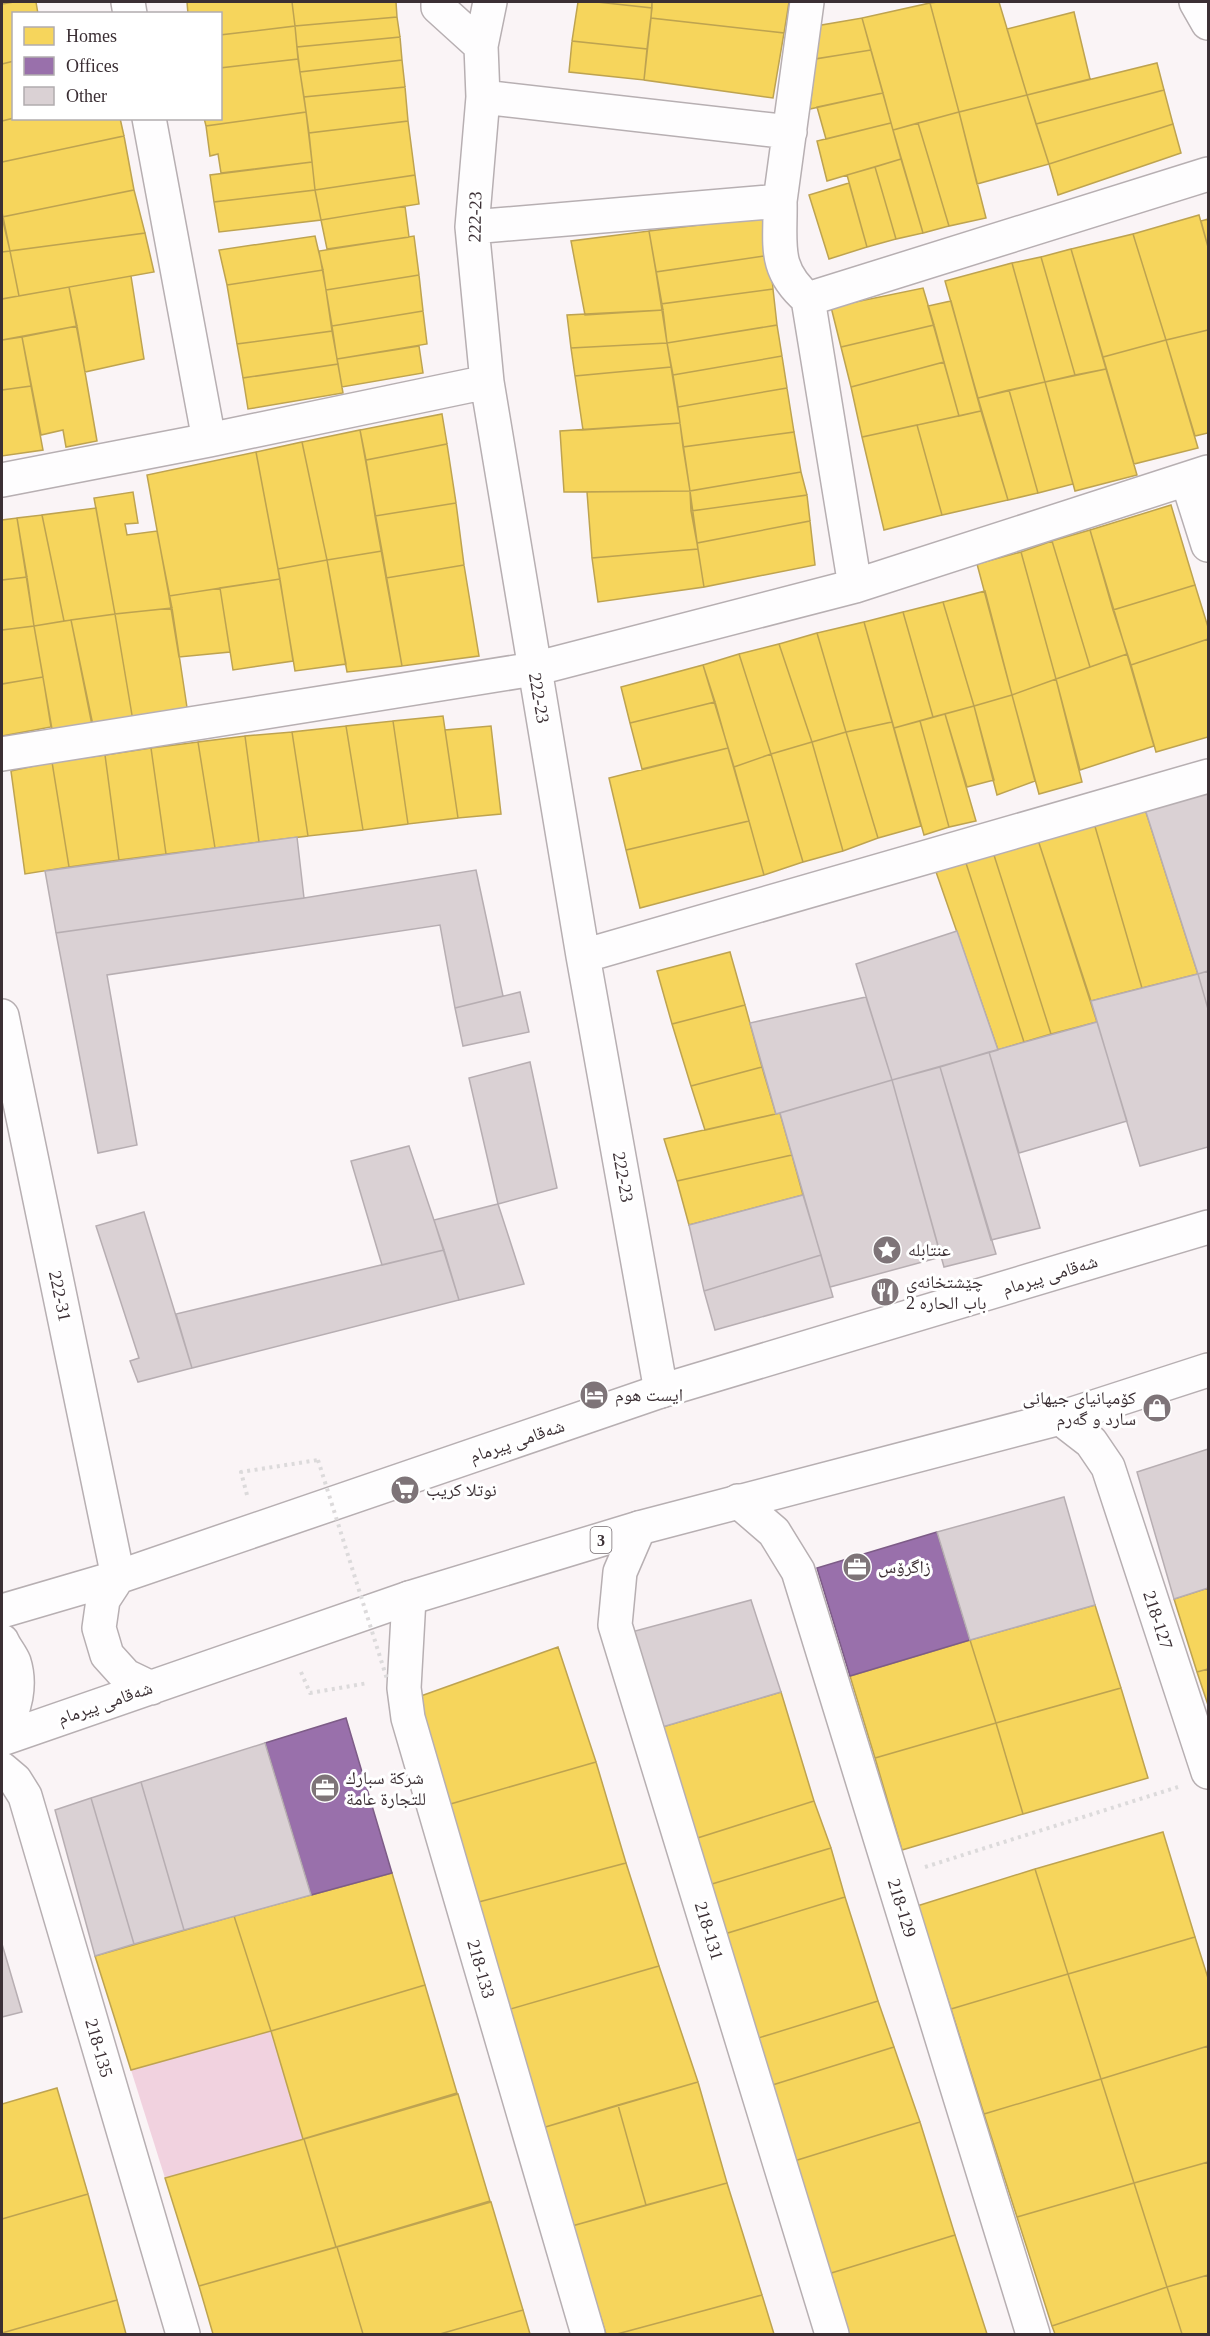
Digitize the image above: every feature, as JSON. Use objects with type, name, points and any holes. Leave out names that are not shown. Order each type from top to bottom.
[{"type":"main road","points":[[438,2],[438,7],[482,46]]},
{"type":"main road","name":"222-23","points":[[490,2],[482,46],[483,97],[472,227],[487,382],[583,956],[662,1391]]},
{"type":"main road","points":[[807,2],[780,201],[781,264],[792,285],[808,299],[855,586]]},
{"type":"main road","points":[[1196,2],[1209,23]]},
{"type":"main road","points":[[483,97],[790,132]]},
{"type":"main road","points":[[149,120],[209,440]]},
{"type":"main road","points":[[808,299],[1209,174]]},
{"type":"main road","points":[[472,227],[780,201]]},
{"type":"main road","points":[[2,480],[487,382]]},
{"type":"main road","points":[[2,754],[534,669],[855,586],[1198,476],[1209,545]]},
{"type":"main road","points":[[583,956],[1209,776]]},
{"type":"main road","name":"222-31","points":[[2,1016],[118,1577]]},
{"type":"main road","name":"شەقامی پیرمام","points":[[2,1611],[118,1577],[662,1391],[1209,1227]]},
{"type":"main road","name":"شەقامی پیرمام","points":[[2,1739],[409,1599],[639,1528],[1060,1418],[1209,1370]]},
{"type":"main road","name":"218-127","points":[[1060,1418],[1091,1442],[1108,1467],[1197,1778]]},
{"type":"main road","name":"218-129","points":[[738,1501],[774,1532],[798,1571],[1033,2334]]},
{"type":"main road","name":"218-131","points":[[639,1528],[620,1572],[615,1624],[832,2334]]},
{"type":"main road","points":[[118,1577],[103,1600],[99,1628],[107,1655],[126,1676],[151,1688]]},
{"type":"main road","name":"218-133","points":[[409,1599],[404,1688],[408,1718],[588,2334]]},
{"type":"main road","points":[[2,1641],[14,1662],[17,1691],[9,1719],[2,1729]]},
{"type":"main road","name":"218-135","points":[[2,1769],[15,1780],[25,1796],[183,2334]]},
{"type":"path","points":[[241,1472],[318,1460],[387,1679],[310,1694]]},
{"type":"path","points":[[893,1877],[1197,1778]]},
{"type":"shaded area","points":[[271,2031],[304,2139],[165,2178],[131,2070]]},
{"type":"building: Homes","points":[[36,2],[38,12],[12,12],[12,62],[2,64],[2,4]]},
{"type":"building: Homes","points":[[187,2],[292,2],[295,26],[222,35],[222,12],[188,12]]},
{"type":"building: Homes","points":[[292,2],[396,2],[397,17],[295,26]]},
{"type":"building: Homes","points":[[578,2],[652,8],[647,49],[572,41]]},
{"type":"building: Homes","points":[[597,2],[652,2],[652,8]]},
{"type":"building: Homes","points":[[652,2],[789,2],[784,33],[651,18]]},
{"type":"building: Homes","points":[[999,2],[1027,95],[959,112],[930,3]]},
{"type":"building: Homes","points":[[930,3],[959,112],[893,130],[862,18]]},
{"type":"building: Homes","points":[[1074,12],[1090,79],[1027,95],[1007,29]]},
{"type":"building: Homes","points":[[397,17],[400,37],[297,47],[295,26]]},
{"type":"building: Homes","points":[[651,18],[784,33],[773,98],[644,80]]},
{"type":"building: Homes","points":[[862,18],[871,50],[815,59],[816,26]]},
{"type":"building: Homes","points":[[295,26],[298,59],[222,68],[222,35]]},
{"type":"building: Homes","points":[[400,37],[402,60],[300,72],[297,47]]},
{"type":"building: Homes","points":[[572,41],[647,49],[644,80],[569,72]]},
{"type":"building: Homes","points":[[871,50],[883,93],[810,109],[815,59]]},
{"type":"building: Homes","points":[[298,59],[306,112],[206,126],[204,120],[222,120],[222,68]]},
{"type":"building: Homes","points":[[402,60],[405,87],[304,97],[300,72]]},
{"type":"building: Homes","points":[[12,62],[12,118],[2,121],[2,64]]},
{"type":"building: Homes","points":[[1157,63],[1164,90],[1036,124],[1027,95]]},
{"type":"building: Homes","points":[[405,87],[408,121],[309,133],[304,97]]},
{"type":"building: Homes","points":[[1164,90],[1173,124],[1049,164],[1036,124]]},
{"type":"building: Homes","points":[[883,93],[891,123],[826,139],[817,107]]},
{"type":"building: Homes","points":[[1027,95],[1049,164],[977,184],[959,112]]},
{"type":"building: Homes","points":[[306,112],[312,162],[221,173],[218,154],[210,156],[206,126]]},
{"type":"building: Homes","points":[[959,112],[986,218],[949,226],[918,123]]},
{"type":"building: Homes","points":[[12,118],[120,120],[124,136],[2,162],[2,121]]},
{"type":"building: Homes","points":[[408,121],[415,175],[315,190],[309,133]]},
{"type":"building: Homes","points":[[891,123],[901,159],[827,181],[817,141]]},
{"type":"building: Homes","points":[[918,123],[949,226],[923,233],[893,130]]},
{"type":"building: Homes","points":[[1173,124],[1181,153],[1058,195],[1049,164]]},
{"type":"building: Homes","points":[[124,136],[134,190],[2,217],[2,162]]},
{"type":"building: Homes","points":[[901,159],[923,233],[896,239],[875,167]]},
{"type":"building: Homes","points":[[312,162],[315,190],[214,202],[210,175]]},
{"type":"building: Homes","points":[[875,167],[896,239],[867,247],[847,175]]},
{"type":"building: Homes","points":[[415,175],[419,204],[321,220],[315,190]]},
{"type":"building: Homes","points":[[849,183],[867,247],[829,259],[809,195]]},
{"type":"building: Homes","points":[[134,190],[145,233],[10,251],[2,217]]},
{"type":"building: Homes","points":[[315,190],[321,220],[219,232],[214,202]]},
{"type":"building: Homes","points":[[405,206],[409,237],[327,249],[321,220]]},
{"type":"building: Homes","points":[[2,212],[10,251],[2,252]]},
{"type":"building: Homes","points":[[1199,215],[1208,247],[1208,330],[1166,340],[1133,234]]},
{"type":"building: Homes","points":[[765,217],[770,255],[656,272],[649,231]]},
{"type":"building: Homes","points":[[1208,219],[1208,247],[1201,221]]},
{"type":"building: Homes","points":[[649,231],[663,310],[585,315],[571,241]]},
{"type":"building: Homes","points":[[145,233],[154,272],[19,296],[10,251]]},
{"type":"building: Homes","points":[[1133,234],[1166,340],[1103,357],[1071,249]]},
{"type":"building: Homes","points":[[315,236],[323,270],[227,285],[219,250]]},
{"type":"building: Homes","points":[[414,236],[419,275],[326,290],[319,251]]},
{"type":"building: Homes","points":[[1071,249],[1106,369],[1075,375],[1041,257]]},
{"type":"building: Homes","points":[[10,251],[19,296],[2,299],[2,252]]},
{"type":"building: Homes","points":[[770,255],[773,289],[661,304],[656,272]]},
{"type":"building: Homes","points":[[1041,257],[1075,375],[1045,382],[1012,263]]},
{"type":"building: Homes","points":[[1012,263],[1045,382],[978,398],[945,281]]},
{"type":"building: Homes","points":[[323,270],[332,331],[237,344],[227,285]]},
{"type":"building: Homes","points":[[419,275],[423,311],[332,326],[326,290]]},
{"type":"building: Homes","points":[[131,276],[144,359],[85,372],[69,287]]},
{"type":"building: Homes","points":[[69,287],[77,326],[2,340],[2,299]]},
{"type":"building: Homes","points":[[923,288],[934,325],[841,347],[831,307]]},
{"type":"building: Homes","points":[[773,289],[777,325],[667,343],[661,304]]},
{"type":"building: Homes","points":[[951,301],[981,411],[959,416],[928,306]]},
{"type":"building: Homes","points":[[663,310],[667,343],[571,348],[567,315]]},
{"type":"building: Homes","points":[[423,311],[427,344],[337,359],[332,326]]},
{"type":"building: Homes","points":[[777,325],[782,356],[673,375],[667,343]]},
{"type":"building: Homes","points":[[934,325],[944,362],[851,387],[841,347]]},
{"type":"building: Homes","points":[[77,326],[97,441],[66,447],[63,430],[41,435],[22,337]]},
{"type":"building: Homes","points":[[1208,330],[1208,433],[1195,436],[1166,340]]},
{"type":"building: Homes","points":[[332,331],[338,364],[243,378],[237,344]]},
{"type":"building: Homes","points":[[22,337],[31,386],[2,390],[2,340]]},
{"type":"building: Homes","points":[[1166,340],[1198,448],[1134,464],[1103,357]]},
{"type":"building: Homes","points":[[667,343],[671,367],[575,376],[571,348]]},
{"type":"building: Homes","points":[[419,346],[423,373],[342,387],[337,359]]},
{"type":"building: Homes","points":[[782,356],[787,388],[678,407],[673,375]]},
{"type":"building: Homes","points":[[944,362],[959,416],[862,437],[851,387]]},
{"type":"building: Homes","points":[[338,364],[343,393],[248,409],[243,378]]},
{"type":"building: Homes","points":[[671,367],[680,423],[583,430],[575,376]]},
{"type":"building: Homes","points":[[1106,369],[1137,475],[1075,491],[1045,382]]},
{"type":"building: Homes","points":[[1045,382],[1073,484],[1038,493],[1009,390]]},
{"type":"building: Homes","points":[[31,386],[43,450],[2,456],[2,390]]},
{"type":"building: Homes","points":[[787,388],[794,432],[683,447],[678,407]]},
{"type":"building: Homes","points":[[1009,390],[1038,493],[1008,500],[978,398]]},
{"type":"building: Homes","points":[[981,411],[1008,500],[942,515],[917,425]]},
{"type":"building: Homes","points":[[442,414],[447,444],[366,460],[360,430]]},
{"type":"building: Homes","points":[[680,423],[690,491],[564,492],[560,431]]},
{"type":"building: Homes","points":[[917,425],[942,515],[884,530],[862,437]]},
{"type":"building: Homes","points":[[360,430],[382,551],[327,560],[302,442]]},
{"type":"building: Homes","points":[[794,432],[801,472],[690,491],[683,447]]},
{"type":"building: Homes","points":[[302,442],[327,560],[278,569],[256,452]]},
{"type":"building: Homes","points":[[447,444],[456,503],[375,516],[366,460]]},
{"type":"building: Homes","points":[[256,452],[280,579],[169,596],[147,475]]},
{"type":"building: Homes","points":[[801,472],[807,495],[691,511],[690,491]]},
{"type":"building: Homes","points":[[690,491],[698,549],[592,558],[587,492]]},
{"type":"building: Homes","points":[[133,492],[138,523],[125,524],[127,535],[157,531],[172,608],[115,614],[94,498]]},
{"type":"building: Homes","points":[[807,495],[810,521],[697,543],[691,511]]},
{"type":"building: Homes","points":[[456,503],[464,565],[386,578],[375,516]]},
{"type":"building: Homes","points":[[1171,505],[1195,585],[1113,610],[1090,530]]},
{"type":"building: Homes","points":[[96,508],[115,614],[64,621],[42,515]]},
{"type":"building: Homes","points":[[42,515],[64,621],[34,626],[17,518]]},
{"type":"building: Homes","points":[[17,518],[27,577],[2,580],[2,520]]},
{"type":"building: Homes","points":[[810,521],[815,565],[704,587],[697,543]]},
{"type":"building: Homes","points":[[1090,530],[1127,654],[1090,667],[1052,541]]},
{"type":"building: Homes","points":[[1052,541],[1090,667],[1056,679],[1021,552]]},
{"type":"building: Homes","points":[[698,549],[704,587],[598,602],[592,558]]},
{"type":"building: Homes","points":[[382,551],[402,666],[347,672],[327,560]]},
{"type":"building: Homes","points":[[1021,552],[1056,679],[1012,695],[977,564]]},
{"type":"building: Homes","points":[[327,560],[346,664],[295,671],[278,569]]},
{"type":"building: Homes","points":[[464,565],[479,656],[402,666],[386,578]]},
{"type":"building: Homes","points":[[27,577],[34,626],[2,630],[2,580]]},
{"type":"building: Homes","points":[[280,579],[293,661],[233,670],[220,588]]},
{"type":"building: Homes","points":[[1195,585],[1208,627],[1208,639],[1131,665],[1113,610]]},
{"type":"building: Homes","points":[[220,588],[230,652],[179,657],[169,596]]},
{"type":"building: Homes","points":[[985,591],[1012,695],[974,706],[943,602]]},
{"type":"building: Homes","points":[[943,602],[974,706],[933,717],[903,612]]},
{"type":"building: Homes","points":[[172,608],[188,714],[133,721],[115,614]]},
{"type":"building: Homes","points":[[903,612],[933,717],[894,728],[864,622]]},
{"type":"building: Homes","points":[[115,614],[133,721],[92,725],[71,620]]},
{"type":"building: Homes","points":[[71,620],[94,730],[53,735],[34,626]]},
{"type":"building: Homes","points":[[864,622],[892,722],[846,732],[817,633]]},
{"type":"building: Homes","points":[[34,626],[43,677],[2,684],[2,630]]},
{"type":"building: Homes","points":[[817,633],[846,732],[812,742],[779,644]]},
{"type":"building: Homes","points":[[1208,639],[1208,737],[1156,752],[1131,665]]},
{"type":"building: Homes","points":[[779,644],[812,742],[771,754],[739,654]]},
{"type":"building: Homes","points":[[739,654],[771,754],[734,767],[703,665]]},
{"type":"building: Homes","points":[[1127,654],[1154,746],[1080,770],[1056,679]]},
{"type":"building: Homes","points":[[703,665],[715,702],[630,723],[621,687]]},
{"type":"building: Homes","points":[[43,677],[51,727],[2,736],[2,684]]},
{"type":"building: Homes","points":[[1056,679],[1082,782],[1039,794],[1012,695]]},
{"type":"building: Homes","points":[[1012,695],[1035,781],[997,795],[974,706]]},
{"type":"building: Homes","points":[[715,702],[728,748],[642,769],[630,723]]},
{"type":"building: Homes","points":[[974,706],[994,780],[967,787],[945,714]]},
{"type":"building: Homes","points":[[945,714],[976,821],[949,827],[920,721]]},
{"type":"building: Homes","points":[[443,716],[458,818],[408,824],[393,721]]},
{"type":"building: Homes","points":[[393,721],[408,824],[363,830],[346,726]]},
{"type":"building: Homes","points":[[920,721],[949,827],[924,835],[894,728]]},
{"type":"building: Homes","points":[[892,722],[921,826],[878,838],[846,732]]},
{"type":"building: Homes","points":[[346,726],[363,830],[308,836],[292,732]]},
{"type":"building: Homes","points":[[491,726],[501,814],[458,818],[445,730]]},
{"type":"building: Homes","points":[[292,732],[308,836],[259,842],[245,736]]},
{"type":"building: Homes","points":[[846,732],[878,838],[843,851],[812,742]]},
{"type":"building: Homes","points":[[245,736],[259,842],[215,848],[198,742]]},
{"type":"building: Homes","points":[[198,742],[215,848],[166,854],[151,748]]},
{"type":"building: Homes","points":[[812,742],[843,851],[803,862],[771,754]]},
{"type":"building: Homes","points":[[151,748],[166,854],[119,860],[105,755]]},
{"type":"building: Homes","points":[[728,748],[749,821],[626,850],[609,778]]},
{"type":"building: Homes","points":[[771,754],[803,862],[764,875],[734,767]]},
{"type":"building: Homes","points":[[105,755],[119,860],[69,867],[52,762]]},
{"type":"building: Homes","points":[[52,762],[69,867],[25,874],[11,771]]},
{"type":"building: Homes","points":[[1145,809],[1198,974],[1142,988],[1094,823]]},
{"type":"building: Homes","points":[[749,821],[764,875],[640,908],[626,850]]},
{"type":"building: Homes","points":[[1094,823],[1142,988],[1091,1001],[1038,840]]},
{"type":"building: Homes","points":[[1038,840],[1097,1022],[1051,1034],[993,852]]},
{"type":"building: Homes","points":[[993,852],[1051,1034],[1024,1042],[965,860]]},
{"type":"building: Homes","points":[[965,860],[1024,1042],[998,1050],[935,869]]},
{"type":"building: Homes","points":[[730,952],[745,1005],[672,1024],[657,971]]},
{"type":"building: Homes","points":[[745,1005],[762,1067],[691,1086],[672,1024]]},
{"type":"building: Homes","points":[[762,1067],[776,1114],[705,1130],[691,1086]]},
{"type":"building: Homes","points":[[780,1113],[792,1155],[677,1181],[664,1139]]},
{"type":"building: Homes","points":[[792,1155],[803,1195],[689,1225],[677,1181]]},
{"type":"building: Homes","points":[[1208,1588],[1208,1669],[1197,1672],[1174,1599]]},
{"type":"building: Homes","points":[[1095,1605],[1121,1688],[996,1723],[970,1640]]},
{"type":"building: Homes","points":[[970,1640],[996,1723],[875,1758],[850,1676]]},
{"type":"building: Homes","points":[[558,1647],[596,1762],[447,1805],[418,1697]]},
{"type":"building: Homes","points":[[1208,1669],[1208,1705],[1197,1672]]},
{"type":"building: Homes","points":[[1121,1688],[1148,1778],[1023,1814],[996,1723]]},
{"type":"building: Homes","points":[[781,1692],[814,1801],[688,1841],[652,1730]]},
{"type":"building: Homes","points":[[996,1723],[1023,1814],[902,1850],[875,1758]]},
{"type":"building: Homes","points":[[596,1762],[626,1863],[471,1904],[447,1805]]},
{"type":"building: Homes","points":[[814,1801],[831,1848],[702,1887],[688,1841]]},
{"type":"building: Homes","points":[[1163,1832],[1195,1937],[1068,1974],[1035,1869]]},
{"type":"building: Homes","points":[[831,1848],[845,1897],[718,1936],[702,1887]]},
{"type":"building: Homes","points":[[626,1863],[659,1966],[504,2011],[471,1904]]},
{"type":"building: Homes","points":[[1035,1869],[1068,1974],[951,2009],[917,1906]]},
{"type":"building: Homes","points":[[392,1873],[425,1985],[271,2031],[234,1916]]},
{"type":"building: Homes","points":[[845,1897],[878,2001],[752,2040],[718,1936]]},
{"type":"building: Homes","points":[[234,1916],[271,2031],[131,2070],[95,1956]]},
{"type":"building: Homes","points":[[1195,1937],[1208,1978],[1208,2046],[1101,2079],[1068,1974]]},
{"type":"building: Homes","points":[[659,1966],[698,2082],[542,2128],[504,2011]]},
{"type":"building: Homes","points":[[1068,1974],[1101,2079],[984,2114],[951,2009]]},
{"type":"building: Homes","points":[[425,1985],[457,2093],[303,2139],[271,2031]]},
{"type":"building: Homes","points":[[878,2001],[894,2047],[766,2087],[752,2040]]},
{"type":"building: Homes","points":[[1208,2046],[1208,2162],[1134,2183],[1101,2079]]},
{"type":"building: Homes","points":[[894,2047],[920,2122],[791,2162],[766,2087]]},
{"type":"building: Homes","points":[[1101,2079],[1134,2183],[1017,2217],[984,2114]]},
{"type":"building: Homes","points":[[698,2082],[727,2183],[646,2205],[618,2105]]},
{"type":"building: Homes","points":[[57,2088],[88,2194],[2,2219],[2,2104]]},
{"type":"building: Homes","points":[[458,2094],[490,2201],[336,2247],[304,2139]]},
{"type":"building: Homes","points":[[618,2105],[646,2205],[572,2226],[542,2128]]},
{"type":"building: Homes","points":[[920,2122],[955,2235],[828,2274],[791,2162]]},
{"type":"building: Homes","points":[[304,2139],[336,2247],[199,2286],[165,2178]]},
{"type":"building: Homes","points":[[1208,2162],[1208,2275],[1167,2287],[1134,2183]]},
{"type":"building: Homes","points":[[727,2183],[762,2295],[617,2334],[606,2334],[572,2226]]},
{"type":"building: Homes","points":[[1134,2183],[1167,2287],[1052,2326],[1017,2217]]},
{"type":"building: Homes","points":[[88,2194],[117,2300],[2,2333],[2,2219]]},
{"type":"building: Homes","points":[[491,2202],[523,2310],[440,2334],[363,2334],[337,2247]]},
{"type":"building: Homes","points":[[955,2235],[987,2334],[847,2334],[828,2274]]},
{"type":"building: Homes","points":[[337,2247],[363,2334],[213,2334],[199,2286]]},
{"type":"building: Homes","points":[[1208,2275],[1208,2334],[1182,2334],[1167,2287]]},
{"type":"building: Homes","points":[[1167,2287],[1182,2334],[1055,2334],[1052,2326]]},
{"type":"building: Homes","points":[[762,2295],[774,2334],[617,2334]]},
{"type":"building: Homes","points":[[117,2300],[126,2334],[2,2334],[2,2333]]},
{"type":"building: Homes","points":[[523,2310],[530,2334],[440,2334]]},
{"type":"building: Offices","points":[[937,1532],[970,1640],[850,1676],[817,1568]]},
{"type":"building: Offices","points":[[346,1718],[392,1873],[311,1895],[265,1743]]},
{"type":"building: Other","points":[[1208,792],[1208,971],[1198,974],[1145,809]]},
{"type":"building: Other","points":[[297,837],[304,898],[56,933],[45,871]]},
{"type":"building: Other","points":[[476,870],[503,996],[455,1008],[440,925],[107,975],[137,1145],[98,1153],[56,933],[304,898]]},
{"type":"building: Other","points":[[957,931],[998,1050],[892,1080],[856,964]]},
{"type":"building: Other","points":[[1208,971],[1208,1009],[1198,974]]},
{"type":"building: Other","points":[[1198,974],[1208,1009],[1208,1147],[1140,1166],[1091,1001]]},
{"type":"building: Other","points":[[520,992],[529,1032],[463,1046],[455,1008]]},
{"type":"building: Other","points":[[866,997],[892,1080],[776,1114],[750,1023]]},
{"type":"building: Other","points":[[1097,1022],[1127,1121],[1019,1153],[989,1052]]},
{"type":"building: Other","points":[[989,1052],[1040,1228],[991,1240],[940,1067]]},
{"type":"building: Other","points":[[530,1062],[557,1188],[498,1204],[469,1078]]},
{"type":"building: Other","points":[[940,1067],[996,1254],[944,1267],[892,1080]]},
{"type":"building: Other","points":[[892,1080],[941,1257],[830,1287],[780,1113]]},
{"type":"building: Other","points":[[409,1146],[444,1250],[382,1265],[351,1161]]},
{"type":"building: Other","points":[[803,1195],[821,1255],[704,1291],[689,1225]]},
{"type":"building: Other","points":[[498,1204],[524,1284],[459,1300],[434,1220]]},
{"type":"building: Other","points":[[144,1212],[192,1368],[138,1382],[130,1361],[139,1358],[96,1226]]},
{"type":"building: Other","points":[[444,1250],[459,1300],[192,1368],[176,1314]]},
{"type":"building: Other","points":[[821,1255],[833,1297],[715,1330],[704,1291]]},
{"type":"building: Other","points":[[1208,1449],[1208,1588],[1174,1599],[1137,1472]]},
{"type":"building: Other","points":[[1064,1497],[1095,1605],[970,1640],[937,1532]]},
{"type":"building: Other","points":[[751,1600],[781,1692],[652,1730],[624,1634]]},
{"type":"building: Other","points":[[265,1743],[311,1895],[184,1930],[141,1782]]},
{"type":"building: Other","points":[[141,1782],[184,1930],[134,1944],[91,1798]]},
{"type":"building: Other","points":[[91,1798],[134,1944],[95,1956],[55,1810]]},
{"type":"building: Other","points":[[2,1944],[22,2012],[2,2017]]},
{"type":"place","name":"عنتابله","points":[[887,1250]]},
{"type":"place","name":"چێشتخانەی باب الحارە 2","points":[[885,1292]]},
{"type":"place","name":"ايست هوم","points":[[594,1395]]},
{"type":"place","name":"کۆمپانیای جیهانی سارد و گەرم","points":[[1157,1408]]},
{"type":"place","name":"نوتلا كريب","points":[[405,1490]]},
{"type":"place","name":"زاگرۆس","points":[[857,1567]]},
{"type":"place","name":"شركة سبارك للتجارة عامة","points":[[325,1788]]}]
